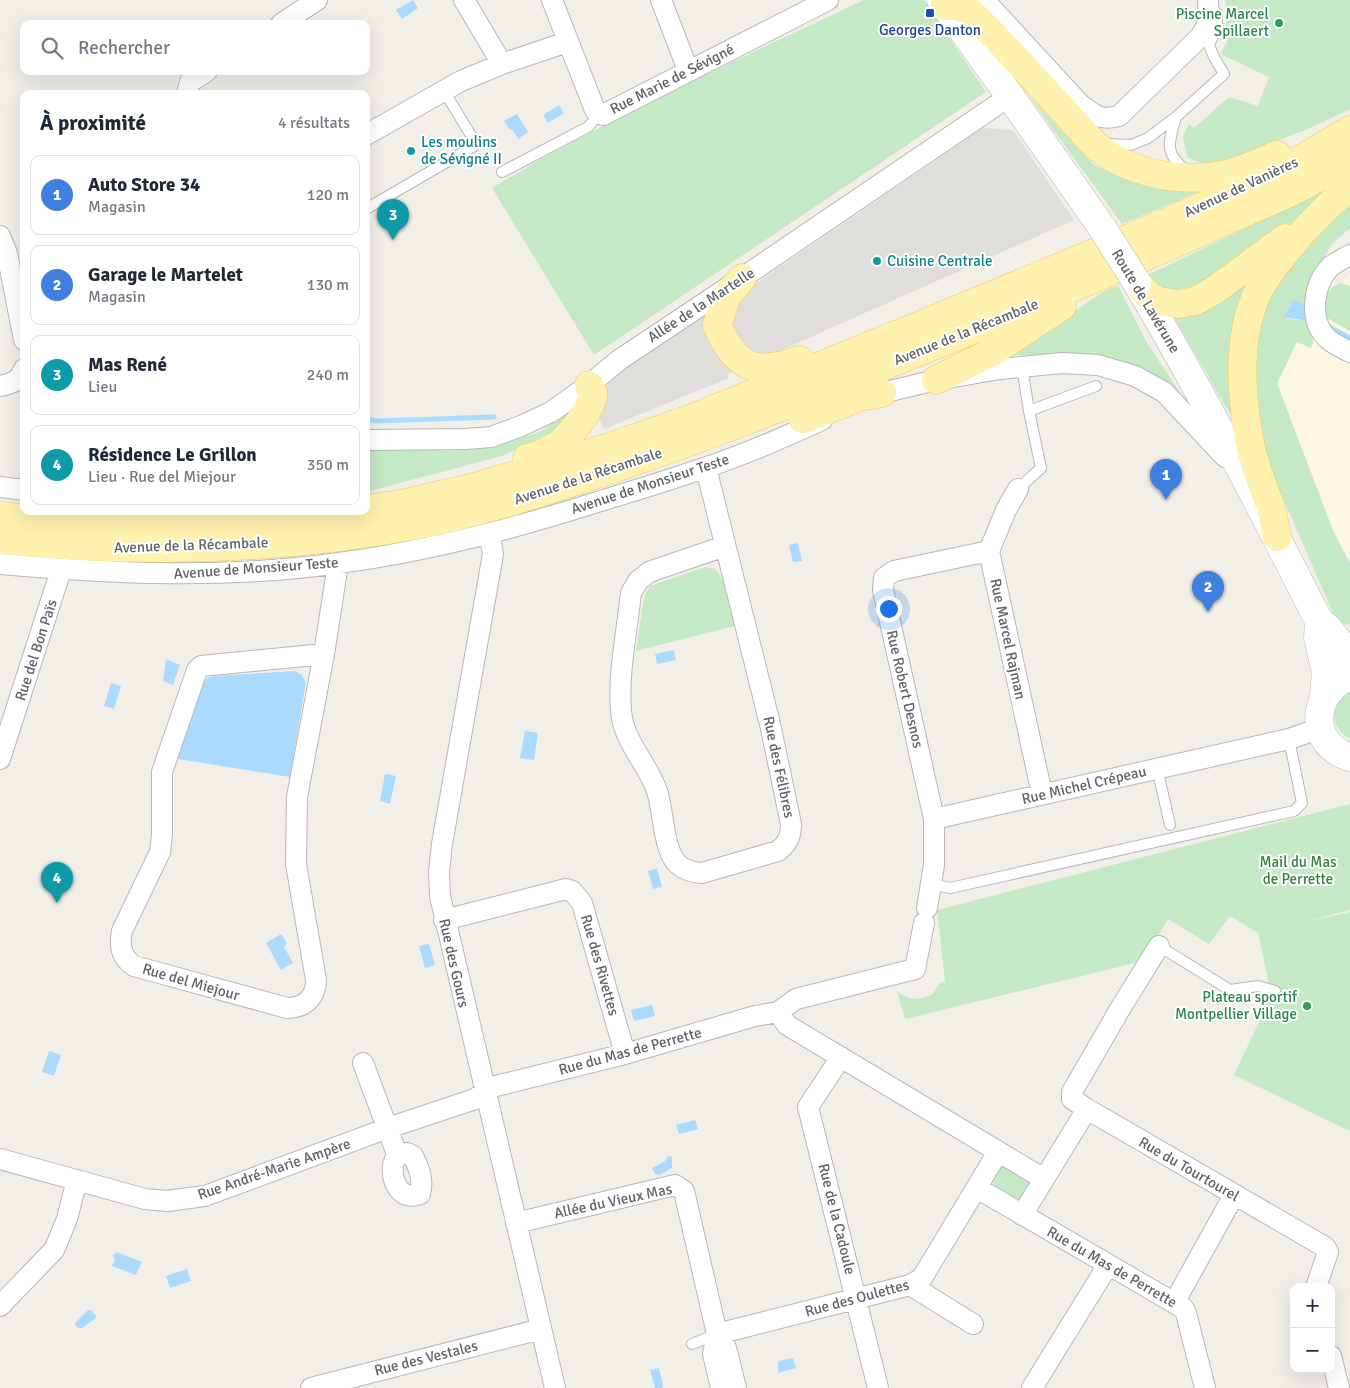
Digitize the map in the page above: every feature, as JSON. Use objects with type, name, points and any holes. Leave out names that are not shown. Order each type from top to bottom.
[{"type":"main road","name":"Route de Lavérune","points":[[943,3],[1103,229],[1136,260],[1167,334],[1277,538],[1319,621],[1328,628],[1350,657]]},
{"type":"main road","points":[[943,3],[959,6],[975,17],[1108,155],[1152,174],[1173,178],[1224,175],[1350,126]]},
{"type":"main road","name":"Avenue de Vanières","points":[[1136,260],[1350,130]]},
{"type":"main road","name":"Avenue de Vanières","points":[[1136,260],[1313,181],[1350,157]]},
{"type":"main road","points":[[1277,538],[1272,510],[1258,476],[1249,439],[1243,390],[1242,358],[1247,323],[1256,296],[1274,265],[1310,224],[1350,187]]},
{"type":"main road","points":[[1136,260],[1149,296],[1158,301],[1178,304],[1195,301],[1215,290],[1283,239],[1310,224]]},
{"type":"main road","name":"Avenue de la Récambale","points":[[0,540],[105,548],[161,549],[281,543],[408,527],[483,510],[560,487],[687,444],[796,402],[1100,278],[1136,260]]},
{"type":"main road","name":"Avenue de la Récambale","points":[[370,508],[406,503],[476,487],[607,448],[690,419],[882,340],[1136,260]]},
{"type":"main road","points":[[742,278],[727,296],[717,324],[727,346],[734,355],[756,368],[779,368],[844,345],[882,340]]},
{"type":"main road","points":[[936,380],[992,352],[1058,309],[1100,278]]},
{"type":"main road","points":[[406,503],[556,447],[570,434],[584,416],[593,392],[589,385]]},
{"type":"main road","points":[[687,444],[709,449],[753,439],[860,397],[882,393]]},
{"type":"main road","name":"Avenue de la Récambale","points":[[0,516],[53,521],[162,525],[278,519],[314,515]]},
{"type":"main road","name":"Route de Lavérune","points":[[1319,621],[1318,638],[1326,672],[1324,697],[1320,707],[1321,728]]},
{"type":"main road","points":[[1324,697],[1331,687],[1340,680],[1350,676]]},
{"type":"main road","points":[[1321,728],[1325,739],[1333,748],[1344,755],[1350,756]]},
{"type":"street","points":[[287,20],[318,0]]},
{"type":"street","points":[[464,0],[502,64]]},
{"type":"street","name":"Rue Marie de Sévigné","points":[[552,0],[595,110],[603,115],[828,0]]},
{"type":"street","points":[[661,0],[688,70]]},
{"type":"street","points":[[984,0],[1080,104],[1098,117],[1110,118],[1119,116],[1201,36],[1209,22],[1208,0]]},
{"type":"street","points":[[370,133],[461,81],[502,64],[567,42]]},
{"type":"street","points":[[188,90],[190,82],[201,75]]},
{"type":"street","name":"Allée de la Martelle","points":[[370,440],[491,437],[552,412],[619,360],[1010,96]]},
{"type":"street","points":[[0,236],[7,253],[20,320]]},
{"type":"street","points":[[1350,255],[1336,263],[1324,275],[1316,297],[1315,310],[1317,321],[1324,336],[1350,352]]},
{"type":"street","name":"Avenue de Monsieur Teste","points":[[0,564],[61,570],[140,574],[198,573],[338,564],[411,552],[553,516],[706,468],[804,428],[882,393],[936,380],[1000,369],[1062,363],[1098,365],[1135,376],[1164,392],[1218,448],[1247,482]]},
{"type":"street","points":[[0,386],[13,383],[20,376]]},
{"type":"street","name":"Rue des Félibres","points":[[706,468],[770,724],[791,824],[791,835],[786,844],[778,851],[702,873],[690,872],[678,865],[671,854],[657,791],[628,736],[621,713],[621,681],[631,593],[638,581],[649,572],[725,546]]},
{"type":"street","points":[[0,487],[20,490]]},
{"type":"street","points":[[989,551],[1006,510],[1018,489]]},
{"type":"street","name":"Rue des Gours","points":[[488,534],[493,554],[442,844],[439,872],[440,896],[484,1093],[555,1388]]},
{"type":"street","name":"Rue Marcel Rajman","points":[[989,551],[1042,794]]},
{"type":"street","name":"Rue Robert Desnos","points":[[934,819],[883,590],[884,578],[894,571],[989,551]]},
{"type":"street","name":"Rue del Miejour","points":[[324,654],[201,666],[197,670],[162,772],[162,834],[160,852],[122,931],[123,956],[134,966],[287,1008],[301,1006],[313,994],[316,980],[296,864],[296,813],[297,797],[324,654],[338,564]]},
{"type":"street","name":"Rue del Bon Païs","points":[[0,759],[61,570]]},
{"type":"street","name":"Rue Michel Crépeau","points":[[934,819],[1157,768],[1291,747],[1321,728]]},
{"type":"street","points":[[931,884],[934,865],[934,819]]},
{"type":"street","name":"Rue du Mas de Perrette","points":[[484,1093],[492,1087],[625,1054],[755,1016],[778,1012],[796,1000],[915,969],[931,884]]},
{"type":"street","name":"Rue des Rivettes","points":[[444,920],[566,889],[572,891],[582,903],[625,1054]]},
{"type":"street","name":"Rue du Tourtourel","points":[[1159,946],[1072,1092],[1072,1099],[1234,1195],[1325,1246],[1328,1252],[1317,1283]]},
{"type":"street","points":[[778,1012],[787,1025],[1044,1179]]},
{"type":"street","name":"Rue de la Cadoule","points":[[841,1057],[808,1107],[878,1388]]},
{"type":"street","points":[[364,1063],[398,1154]]},
{"type":"street","name":"Rue André-Marie Ampère","points":[[0,1159],[145,1199],[167,1202],[185,1200],[205,1196],[388,1128],[475,1099],[484,1093]]},
{"type":"street","points":[[1022,1215],[1087,1109]]},
{"type":"street","points":[[977,1188],[998,1152]]},
{"type":"street","points":[[0,1306],[54,1250],[67,1219],[77,1180]]},
{"type":"street","name":"Allée du Vieux Mas","points":[[516,1223],[674,1185],[680,1187],[684,1191],[716,1334],[713,1354],[721,1388]]},
{"type":"street","name":"Rue du Mas de Perrette","points":[[977,1188],[1183,1308],[1186,1313],[1204,1388]]},
{"type":"street","name":"Rue des Oulettes","points":[[716,1334],[910,1285],[922,1278],[977,1188]]},
{"type":"street","points":[[1174,1303],[1234,1195]]},
{"type":"street","points":[[1032,1388],[1108,1265]]},
{"type":"street","points":[[910,1285],[973,1324]]},
{"type":"street","name":"Rue des Vestales","points":[[311,1388],[541,1329]]},
{"type":"street","name":"Allée du Vieux Mas","points":[[716,1334],[726,1348],[736,1388]]},
{"type":"street","points":[[1335,1372],[1339,1388]]},
{"type":"lane","points":[[1096,144],[1131,145],[1148,138],[1176,117],[1224,74],[1209,45],[1218,28],[1217,0]]},
{"type":"lane","points":[[370,207],[474,146],[475,142],[444,91]]},
{"type":"lane","points":[[502,172],[588,127],[599,114]]},
{"type":"lane","points":[[1176,117],[1169,140],[1170,151],[1178,164],[1187,171],[1205,176]]},
{"type":"lane","points":[[1018,489],[1041,468],[1022,367]]},
{"type":"lane","points":[[1029,411],[1096,386]]},
{"type":"lane","points":[[931,884],[950,888],[1294,811],[1302,803],[1291,747]]},
{"type":"lane","points":[[1157,768],[1170,825]]},
{"type":"lane","points":[[1159,946],[1230,990],[1258,986],[1276,991]]},
{"type":"lane","points":[[692,1344],[716,1334]]},
{"type":"shaded area","points":[[983,128],[1013,130],[1074,220],[728,374],[729,378],[604,429],[595,410],[616,369],[746,290]]},
{"type":"shaded area","points":[[1350,273],[1350,554],[1347,560],[1332,528],[1277,383],[1297,342]]},
{"type":"green space","points":[[864,0],[924,0],[986,92],[594,355],[492,188],[629,112]]},
{"type":"green space","points":[[1225,0],[1350,0],[1350,109],[1313,127],[1219,163],[1200,163],[1187,157],[1183,136],[1189,124],[1194,128],[1229,97],[1258,106],[1269,77],[1220,54],[1227,43]]},
{"type":"green space","points":[[1028,95],[1095,166],[1149,187],[1207,188],[1122,224]]},
{"type":"green space","points":[[1343,181],[1298,221],[1196,290],[1169,292],[1155,284],[1148,275]]},
{"type":"green space","points":[[1350,202],[1350,228],[1332,244],[1310,283],[1307,307],[1293,300],[1283,316],[1288,319],[1310,321],[1313,342],[1311,348],[1297,342],[1277,383],[1332,528],[1350,564],[1350,624],[1346,625],[1337,622],[1268,464],[1255,418],[1254,326],[1294,253]]},
{"type":"green space","points":[[1256,270],[1238,428],[1173,315]]},
{"type":"green space","points":[[1341,283],[1350,286],[1350,331],[1323,316],[1323,306],[1328,292]]},
{"type":"green space","points":[[1118,286],[1147,343],[1183,397],[1138,368],[1113,359],[1076,353],[1009,355],[1106,290]]},
{"type":"green space","points":[[577,406],[566,425],[502,456],[370,491],[370,449],[415,447],[443,451],[467,450],[497,446],[539,432]]},
{"type":"green space","points":[[706,567],[715,569],[722,578],[735,626],[636,651],[644,597],[650,586]]},
{"type":"green space","points":[[1350,690],[1350,739],[1338,728],[1334,715],[1338,702]]},
{"type":"green space","name":"Mail du Mas de Perrette","points":[[1350,804],[1350,910],[1305,922],[1350,912],[1350,1131],[1234,1075],[1259,1022],[1270,989],[1258,933],[1230,916],[1209,944],[1168,919],[1143,961],[905,1019],[897,991],[909,998],[922,998],[932,995],[940,982],[945,982],[937,910]]},
{"type":"green space","points":[[1003,1166],[1031,1179],[1032,1187],[1024,1199],[1013,1200],[994,1188],[992,1179],[998,1168]]},
{"type":"water","points":[[413,0],[418,8],[402,19],[396,10]]},
{"type":"water","points":[[559,105],[564,113],[548,123],[543,115]]},
{"type":"water","points":[[517,114],[528,132],[518,139],[504,121]]},
{"type":"water","points":[[1293,299],[1307,307],[1310,321],[1283,317]]},
{"type":"water","points":[[798,543],[802,561],[793,562],[789,545]]},
{"type":"water","points":[[674,650],[676,660],[657,664],[655,654]]},
{"type":"water","points":[[166,659],[180,665],[173,685],[163,681]]},
{"type":"water","points":[[295,671],[302,675],[306,682],[290,777],[178,759],[204,680],[213,676]]},
{"type":"water","points":[[111,683],[121,686],[114,709],[104,706]]},
{"type":"water","points":[[525,731],[538,733],[534,760],[520,758]]},
{"type":"water","points":[[385,774],[396,776],[390,804],[380,801]]},
{"type":"water","points":[[657,868],[662,887],[653,889],[648,871]]},
{"type":"water","points":[[281,934],[287,943],[284,947],[293,963],[281,970],[266,943]]},
{"type":"water","points":[[429,944],[435,965],[425,968],[419,946]]},
{"type":"water","points":[[652,1005],[655,1016],[634,1021],[631,1010]]},
{"type":"water","points":[[49,1051],[61,1055],[54,1076],[42,1072]]},
{"type":"water","points":[[695,1120],[698,1129],[679,1134],[676,1125]]},
{"type":"water","points":[[668,1156],[672,1157],[672,1168],[660,1175],[655,1174],[652,1168],[665,1161]]},
{"type":"water","points":[[116,1252],[142,1262],[136,1275],[112,1266],[115,1259],[113,1256]]},
{"type":"water","points":[[187,1269],[191,1281],[170,1288],[166,1276]]},
{"type":"water","points":[[88,1310],[91,1310],[96,1318],[82,1328],[79,1328],[75,1323]]},
{"type":"water","points":[[793,1358],[796,1368],[778,1373],[778,1361]]},
{"type":"water","points":[[659,1368],[663,1385],[662,1388],[655,1388],[650,1370]]},
{"type":"waterway","points":[[1329,327],[1350,338]]},
{"type":"waterway","points":[[370,420],[494,417]]},
{"type":"place","name":"Georges Danton","points":[[930,13]]},
{"type":"place","name":"Piscine Marcel Spillaert","points":[[1279,23]]},
{"type":"place","name":"Les moulins de Sévigné II","points":[[411,151]]},
{"type":"place","name":"Mas René","points":[[393,240]]},
{"type":"place","name":"Cuisine Centrale","points":[[877,261]]},
{"type":"place","name":"Auto Store 34","points":[[1166,500]]},
{"type":"place","name":"Garage le Martelet","points":[[1208,612]]},
{"type":"place","name":"Résidence Le Grillon","points":[[57,903]]},
{"type":"place","name":"Plateau sportif Montpellier Village","points":[[1307,1006]]}]
